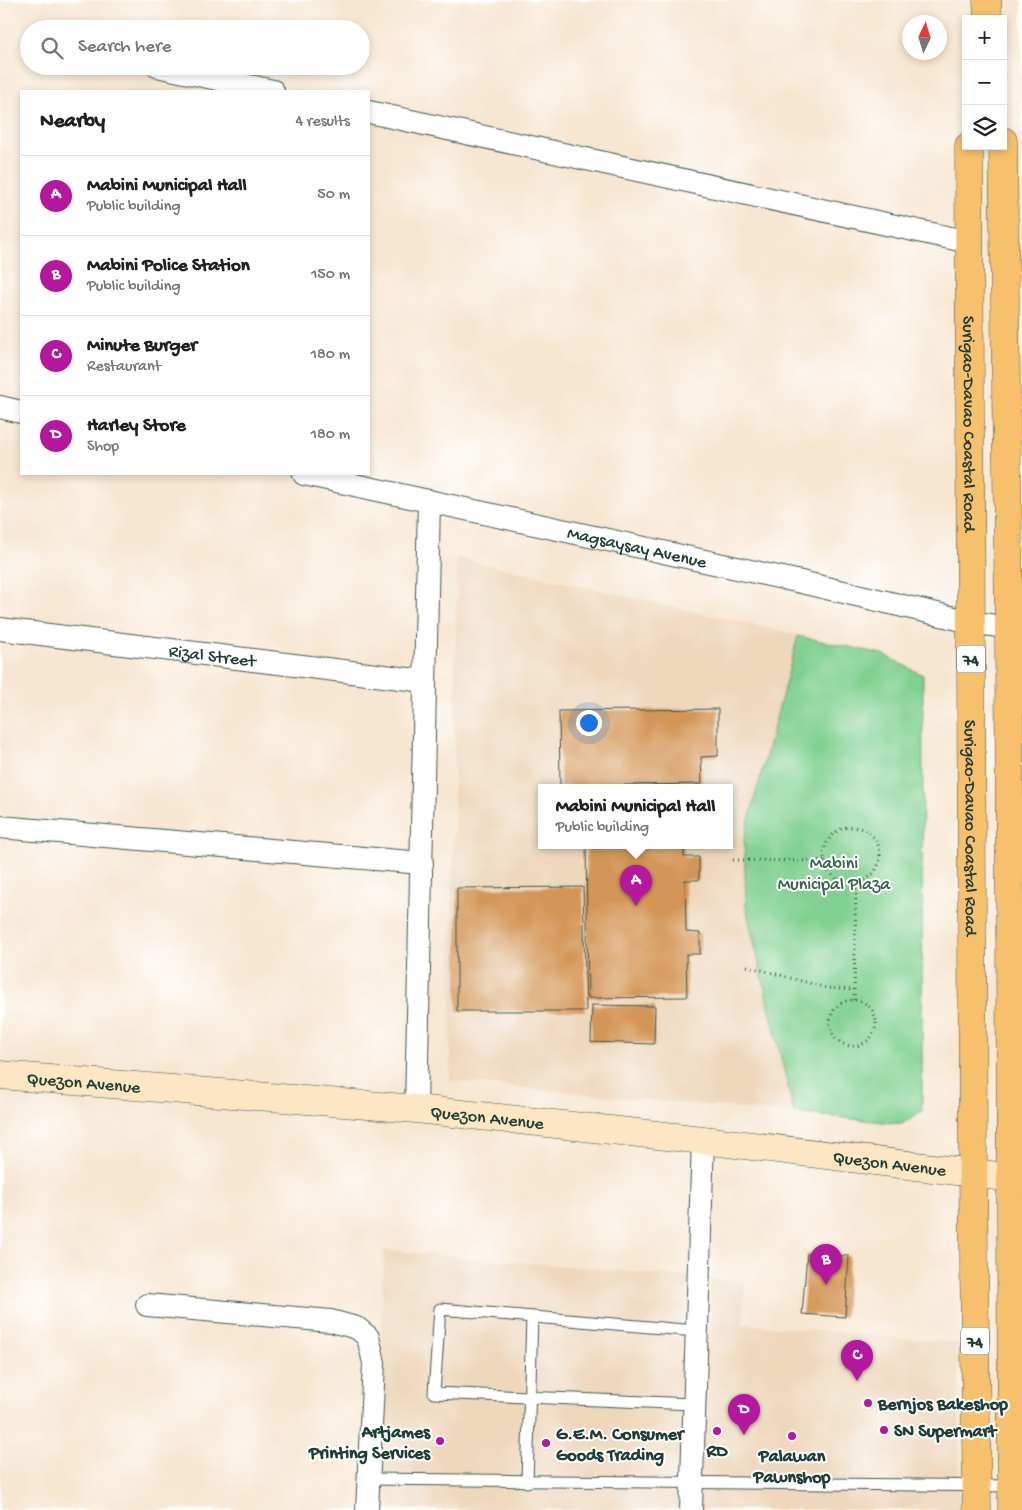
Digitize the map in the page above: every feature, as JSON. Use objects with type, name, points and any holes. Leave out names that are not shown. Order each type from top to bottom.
[{"type":"highway","points":[[988,0],[988,15]]},
{"type":"highway","name":"Surigao-Davao Coastal Road","points":[[969,150],[976,1498]]},
{"type":"highway","name":"Surigao-Davao Coastal Road","points":[[1003,150],[1015,629],[1017,1178],[1012,1498]]},
{"type":"street","points":[[198,75],[267,90]]},
{"type":"street","points":[[370,112],[969,242]]},
{"type":"street","points":[[0,407],[20,412]]},
{"type":"street","name":"Magsaysay Avenue","points":[[309,475],[801,582],[971,622],[1015,629]]},
{"type":"street","points":[[416,1109],[429,501]]},
{"type":"street","name":"Rizal Street","points":[[0,629],[425,681]]},
{"type":"street","points":[[0,827],[422,863]]},
{"type":"street","name":"Quezon Avenue","points":[[0,1074],[416,1109],[703,1140],[1017,1178]]},
{"type":"street","points":[[691,1510],[703,1140]]},
{"type":"street","points":[[147,1305],[331,1322],[357,1328],[368,1337],[374,1363],[367,1510]]},
{"type":"lane","points":[[693,1404],[434,1393],[440,1309],[696,1331]]},
{"type":"lane","points":[[527,1482],[532,1317]]},
{"type":"lane","points":[[368,1479],[691,1483],[976,1498],[1012,1498]]},
{"type":"path","points":[[847,827],[861,828],[874,836],[880,850],[879,865],[870,877],[856,883],[836,878],[828,870],[824,861],[825,846],[833,834],[847,827]]},
{"type":"path","points":[[733,860],[824,861]]},
{"type":"path","points":[[854,1000],[856,883]]},
{"type":"path","points":[[747,966],[818,986],[854,990]]},
{"type":"path","points":[[854,1000],[867,1004],[875,1014],[876,1027],[870,1039],[859,1046],[845,1045],[835,1037],[830,1025],[832,1012],[842,1003],[854,1000]]},
{"type":"shaded area","points":[[457,558],[882,654],[923,675],[922,1111],[902,1124],[450,1081]]},
{"type":"shaded area","points":[[384,1250],[745,1282],[743,1324],[958,1343],[960,1510],[374,1510]]},
{"type":"green space","name":"Mabini Municipal Plaza","points":[[798,636],[882,654],[923,675],[922,1111],[902,1124],[794,1113],[746,908],[744,838]]},
{"type":"building","points":[[718,709],[718,756],[701,757],[702,784],[560,784],[559,711]]},
{"type":"building","points":[[586,849],[684,849],[684,857],[699,857],[699,880],[685,880],[686,932],[700,933],[700,954],[686,954],[687,997],[588,998]]},
{"type":"building","points":[[583,887],[586,1011],[457,1011],[457,888]]},
{"type":"building","points":[[592,1005],[655,1006],[654,1044],[591,1042]]},
{"type":"building","points":[[807,1254],[849,1256],[845,1317],[802,1314]]},
{"type":"place","name":"Mabini Municipal Hall","points":[[636,906]]},
{"type":"place","name":"Mabini Police Station","points":[[826,1285]]},
{"type":"place","name":"Minute Burger","points":[[857,1381]]},
{"type":"place","name":"Bernjos Bakeshop","points":[[868,1403]]},
{"type":"place","name":"SN Supermart","points":[[884,1430]]},
{"type":"place","name":"RD","points":[[717,1431]]},
{"type":"place","name":"Harley Store","points":[[744,1435]]},
{"type":"place","name":"Palawan Pawnshop","points":[[792,1436]]},
{"type":"place","name":"Artjames Printing Services","points":[[440,1441]]},
{"type":"place","name":"G.E.M. Consumer Goods Trading","points":[[546,1443]]}]
